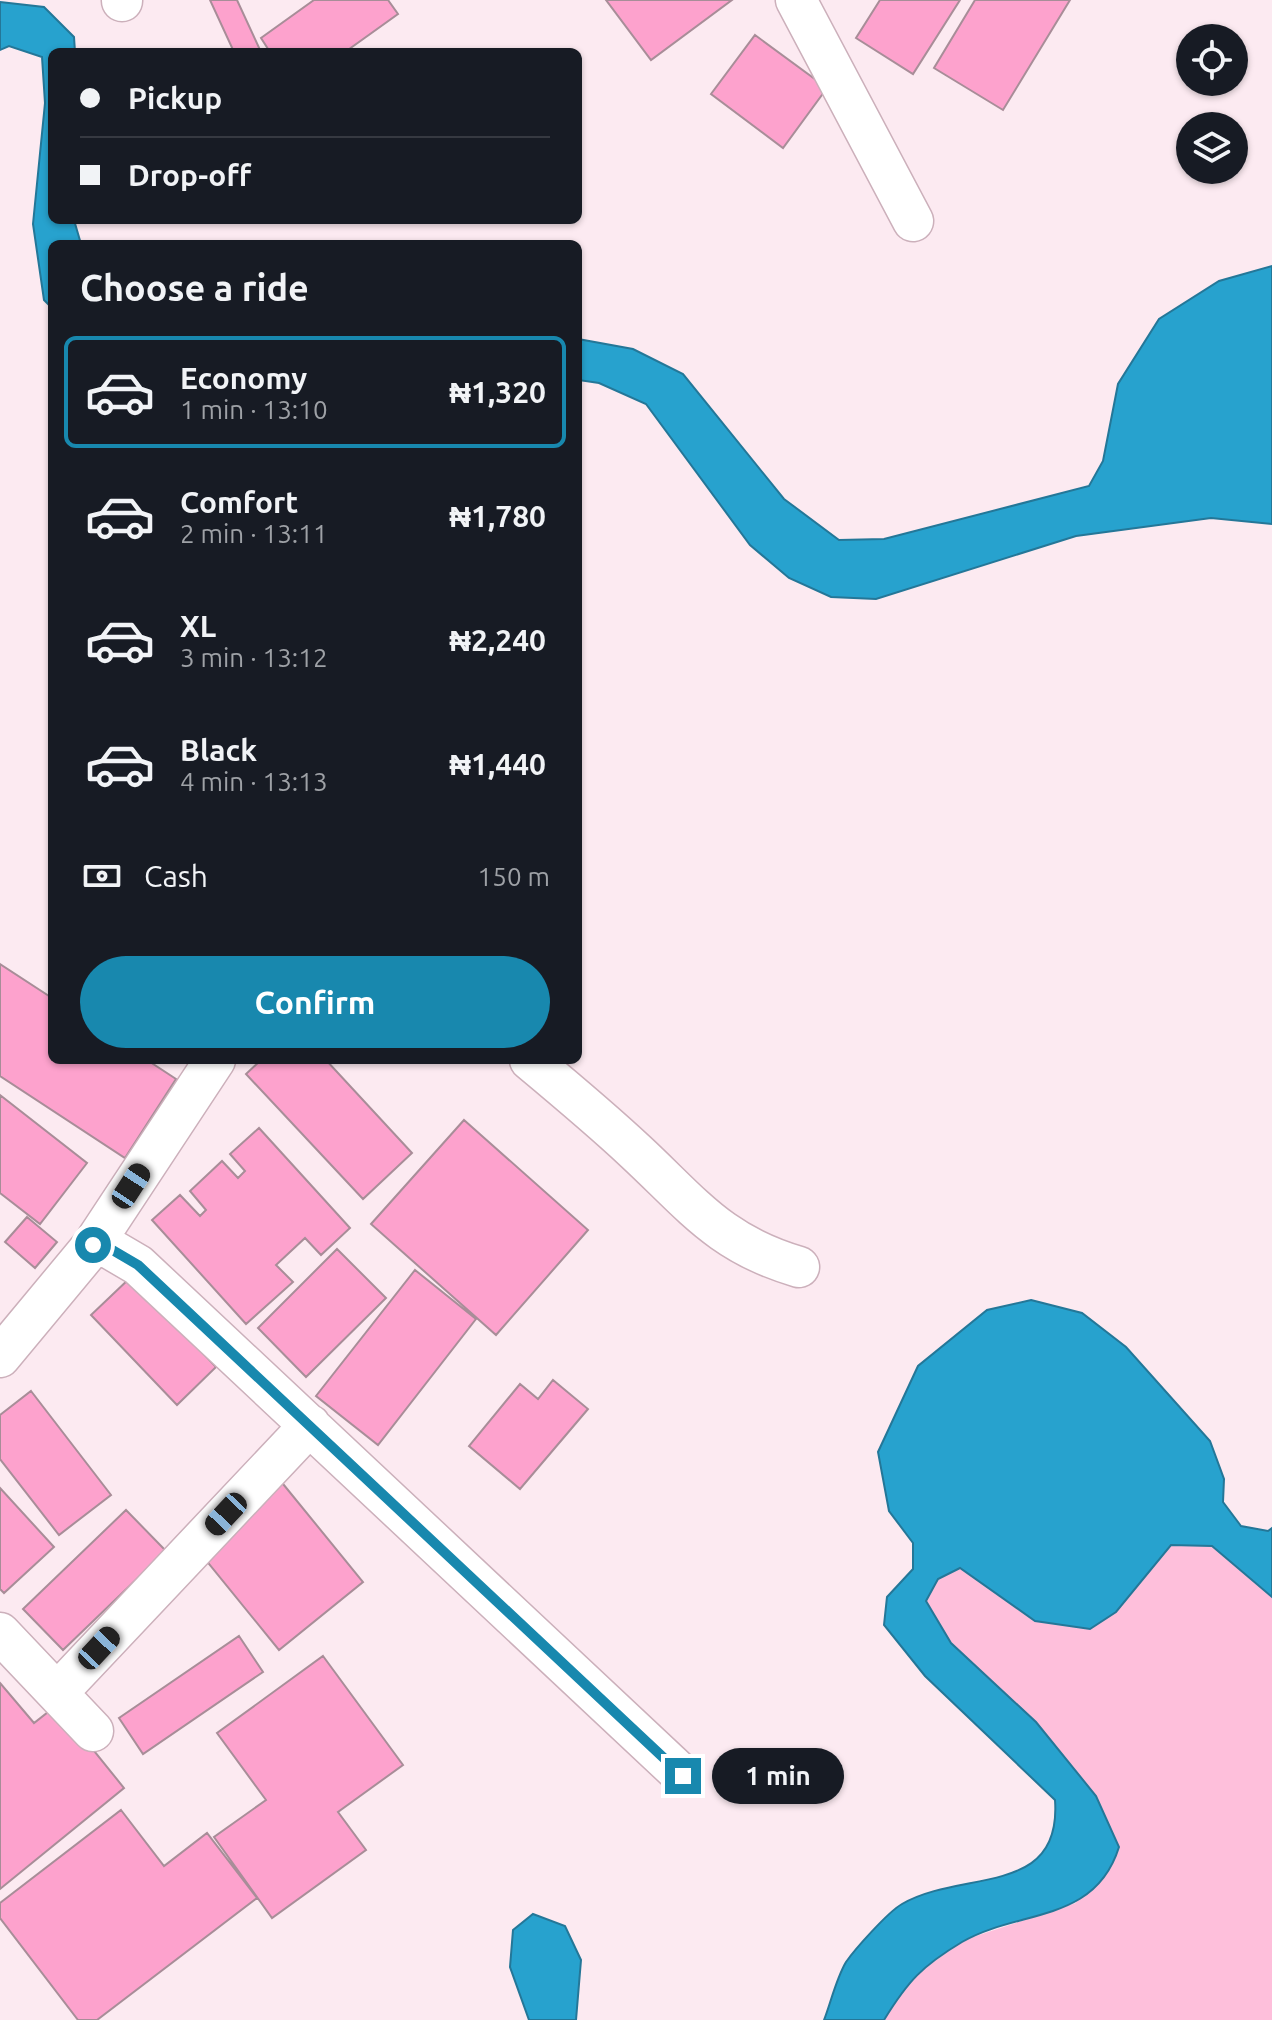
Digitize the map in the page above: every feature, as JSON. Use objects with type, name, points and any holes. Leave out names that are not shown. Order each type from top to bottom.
[{"type":"street","points":[[796,0],[913,221]]},
{"type":"street","points":[[0,1357],[93,1245],[212,1064]]},
{"type":"street","points":[[535,1064],[638,1154],[690,1207],[728,1237],[762,1256],[799,1267]]},
{"type":"street","points":[[93,1245],[109,1248],[138,1265],[683,1776]]},
{"type":"street","points":[[57,1693],[310,1425]]},
{"type":"street","points":[[0,1633],[93,1731]]},
{"type":"shaded area","points":[[1171,1545],[1212,1545],[1272,1597],[1272,2020],[884,2020],[910,1979],[964,1940],[1076,1903],[1096,1796],[1036,1722],[951,1643],[926,1601],[938,1579],[960,1567],[1035,1621],[1116,1612]]},
{"type":"water","points":[[0,2],[44,7],[74,37],[75,48],[48,48],[48,224],[75,224],[80,240],[48,240],[48,304],[44,300],[33,224],[45,103],[42,57],[9,46],[0,50]]},
{"type":"water","points":[[1272,266],[1272,524],[1211,518],[1076,536],[876,599],[831,597],[789,578],[750,545],[646,404],[599,383],[582,381],[582,340],[633,349],[683,374],[784,499],[839,540],[884,539],[1089,486],[1103,461],[1118,384],[1159,319],[1219,281]]},
{"type":"water","points":[[1031,1300],[1082,1313],[1126,1347],[1210,1441],[1224,1479],[1223,1502],[1241,1526],[1268,1531],[1272,1528],[1272,1597],[1212,1546],[1171,1545],[1116,1612],[1090,1629],[1035,1621],[960,1568],[938,1579],[926,1601],[951,1643],[1036,1722],[1096,1796],[1119,1847],[1108,1872],[1092,1890],[1053,1911],[962,1942],[917,1975],[884,2020],[824,2020],[846,1962],[896,1908],[926,1894],[1004,1876],[1025,1867],[1042,1853],[1053,1831],[1055,1800],[925,1676],[884,1625],[887,1597],[913,1569],[913,1543],[889,1511],[878,1452],[918,1366],[987,1310]]},
{"type":"water","points":[[533,1914],[565,1926],[581,1960],[576,2020],[529,2020],[510,1967],[513,1930]]},
{"type":"building","points":[[210,0],[237,0],[259,48],[232,48]]},
{"type":"building","points":[[314,0],[388,0],[398,14],[351,48],[267,48],[261,38]]},
{"type":"building","points":[[606,0],[732,0],[651,60]]},
{"type":"building","points":[[880,0],[960,0],[913,74],[856,38]]},
{"type":"building","points":[[975,0],[1070,0],[1003,110],[934,68]]},
{"type":"building","points":[[755,35],[827,88],[783,148],[711,94]]},
{"type":"building","points":[[0,964],[48,995],[48,1064],[153,1064],[176,1079],[125,1158],[0,1076]]},
{"type":"building","points":[[257,1064],[330,1064],[412,1153],[363,1199],[246,1074]]},
{"type":"building","points":[[0,1095],[87,1163],[40,1224],[0,1193]]},
{"type":"building","points":[[464,1120],[588,1230],[496,1335],[371,1224]]},
{"type":"building","points":[[259,1128],[350,1228],[321,1255],[305,1238],[276,1265],[293,1282],[246,1324],[152,1220],[180,1195],[200,1216],[206,1210],[190,1191],[222,1161],[238,1178],[245,1171],[230,1154]]},
{"type":"building","points":[[27,1217],[57,1242],[35,1268],[5,1242]]},
{"type":"building","points":[[337,1249],[386,1298],[306,1377],[258,1328]]},
{"type":"building","points":[[415,1270],[476,1319],[378,1445],[316,1396]]},
{"type":"building","points":[[131,1277],[216,1367],[177,1405],[91,1315]]},
{"type":"building","points":[[553,1380],[588,1409],[520,1489],[469,1446],[520,1384],[538,1399]]},
{"type":"building","points":[[31,1391],[111,1495],[59,1535],[0,1459],[0,1415]]},
{"type":"building","points":[[279,1479],[363,1582],[279,1650],[196,1548]]},
{"type":"building","points":[[0,1488],[54,1547],[4,1593],[0,1589]]},
{"type":"building","points":[[126,1510],[166,1551],[63,1650],[23,1609]]},
{"type":"building","points":[[239,1636],[263,1672],[143,1754],[119,1718]]},
{"type":"building","points":[[323,1656],[403,1765],[338,1812],[366,1850],[272,1918],[214,1837],[266,1800],[217,1733]]},
{"type":"building","points":[[0,1683],[34,1723],[57,1705],[124,1788],[0,1889]]},
{"type":"building","points":[[121,1810],[164,1866],[207,1833],[257,1898],[97,2020],[78,2020],[0,1918],[0,1903]]},
{"type":"route","points":[[93,1245],[109,1248],[138,1265],[683,1776]]}]
